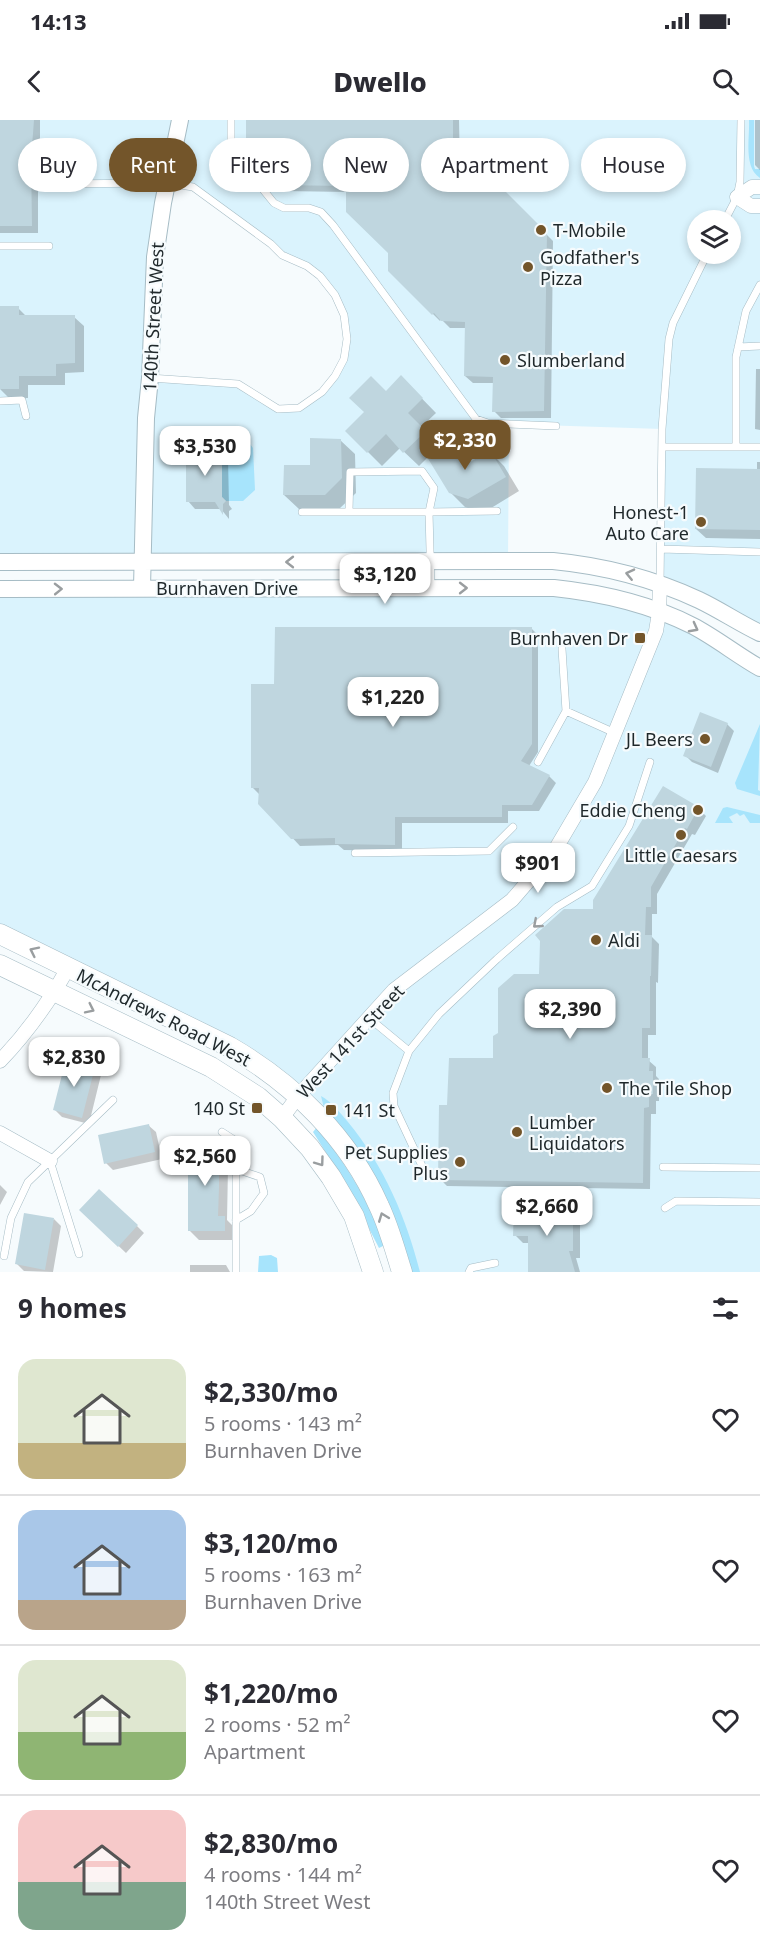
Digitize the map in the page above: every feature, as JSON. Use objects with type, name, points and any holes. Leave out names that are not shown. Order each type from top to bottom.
[{"type":"main road","name":"McAndrews Road West","points":[[0,934],[230,1047],[254,1061],[299,1095],[331,1130],[355,1162],[379,1205],[402,1272]]},
{"type":"main road","name":"McAndrews Road West","points":[[0,965],[211,1067],[258,1097],[282,1118],[310,1148],[331,1177],[354,1216],[373,1272]]},
{"type":"street","name":"140th Street West","points":[[176,138],[180,120]]},
{"type":"street","points":[[760,187],[752,187],[737,197],[751,206],[760,206]]},
{"type":"street","name":"140th Street West","points":[[142,588],[146,418],[155,257],[166,192]]},
{"type":"street","name":"Burnhaven Drive","points":[[0,562],[554,561],[636,575],[700,601],[760,633]]},
{"type":"street","name":"West 141st Street","points":[[282,1118],[299,1095],[394,990],[512,900],[555,850],[595,782],[656,631],[660,584]]},
{"type":"street","name":"Burnhaven Drive","points":[[0,589],[554,588],[582,591],[637,603],[692,626],[760,668]]},
{"type":"street","points":[[0,1061],[19,1041],[68,968]]},
{"type":"street","points":[[0,1133],[50,1161]]},
{"type":"lane","points":[[231,120],[231,144],[234,154],[274,203],[284,208],[309,208],[321,212],[340,234],[476,419],[488,423],[556,426]]},
{"type":"lane","points":[[730,210],[737,197],[741,166],[741,120]]},
{"type":"lane","points":[[150,378],[238,384],[278,409],[299,408],[322,392],[335,376],[344,359],[347,339],[344,315],[335,295],[320,276],[308,266],[282,255],[271,244],[197,190]]},
{"type":"lane","points":[[0,246],[49,246]]},
{"type":"lane","points":[[660,584],[662,447],[669,339],[673,323],[702,264]]},
{"type":"lane","points":[[736,447],[736,357],[746,311],[757,296],[760,285]]},
{"type":"lane","points":[[738,347],[760,346]]},
{"type":"lane","points":[[0,401],[22,400],[26,416]]},
{"type":"lane","points":[[662,447],[760,447]]},
{"type":"lane","points":[[349,511],[350,471],[422,471],[434,488],[429,512],[431,588]]},
{"type":"lane","points":[[302,512],[497,511]]},
{"type":"lane","points":[[660,549],[760,552]]},
{"type":"lane","points":[[538,762],[566,711],[562,649]]},
{"type":"lane","points":[[566,711],[615,733]]},
{"type":"lane","points":[[423,1168],[394,1106],[393,1093],[409,1051],[439,1014],[497,958],[557,907],[592,886],[629,826],[650,762]]},
{"type":"lane","points":[[355,854],[489,851],[513,827]]},
{"type":"lane","points":[[369,1018],[409,1051]]},
{"type":"lane","points":[[4,1256],[11,1218],[28,1182],[113,1100]]},
{"type":"lane","points":[[222,1132],[236,1141],[236,1272]]},
{"type":"lane","points":[[50,1161],[79,1254]]},
{"type":"lane","points":[[663,1167],[760,1168]]},
{"type":"lane","points":[[236,1169],[260,1177],[264,1192],[251,1211],[236,1220]]},
{"type":"lane","points":[[664,1208],[676,1201],[760,1202]]},
{"type":"lane","points":[[469,1272],[471,1268],[495,1263]]},
{"type":"shaded area","points":[[0,120],[760,120],[760,633],[660,584],[662,429],[509,424],[508,561],[0,562]],"holes":[[[109,138],[197,138],[197,190],[282,255],[320,276],[344,316],[344,359],[322,392],[288,410],[268,404],[238,384],[151,378],[166,192],[109,192]]]},
{"type":"shaded area","points":[[749,120],[754,120],[754,166],[755,169],[760,169],[760,178],[751,167],[749,160]]},
{"type":"shaded area","points":[[237,427],[253,448],[255,490],[243,501],[226,501],[222,497],[221,450],[182,450],[183,428]]},
{"type":"shaded area","points":[[524,588],[637,603],[760,668],[760,1272],[402,1272],[299,1095],[0,934],[0,589]]},
{"type":"shaded area","points":[[760,724],[758,790],[760,796],[737,789],[735,783]]},
{"type":"shaded area","points":[[723,808],[760,815],[760,823],[750,823],[744,814],[740,816],[737,813],[729,817],[733,823],[715,823]]},
{"type":"shaded area","points":[[321,1096],[332,1104],[348,1122],[383,1174],[401,1212],[420,1272],[411,1272],[398,1228],[355,1145],[324,1108]]},
{"type":"shaded area","points":[[317,1127],[356,1183],[385,1245],[379,1248],[347,1186],[313,1132]]},
{"type":"shaded area","points":[[271,1255],[277,1258],[278,1272],[258,1272],[259,1256]]},
{"type":"building","points":[[0,120],[34,120],[33,138],[18,138],[18,192],[31,192],[32,226],[0,226]]},
{"type":"building","points":[[246,120],[453,120],[453,138],[421,138],[421,192],[506,192],[547,233],[544,411],[492,412],[493,377],[464,376],[465,322],[441,321],[434,313],[432,315],[388,271],[388,253],[346,212],[346,192],[409,192],[409,138],[323,138],[323,186],[311,186],[311,138],[246,138]]},
{"type":"building","points":[[0,306],[19,306],[19,315],[75,315],[75,363],[56,364],[56,376],[19,376],[19,389],[0,389]]},
{"type":"building","points":[[401,375],[423,398],[408,413],[426,431],[403,453],[386,434],[367,453],[345,431],[364,412],[349,398],[371,376],[386,391]]},
{"type":"building","points":[[310,438],[341,439],[342,478],[325,495],[283,495],[284,465],[310,465]]},
{"type":"building","points":[[455,441],[467,464],[490,450],[506,477],[468,499],[449,493],[427,457]]},
{"type":"building","points":[[186,450],[222,450],[222,497],[226,501],[223,504],[223,515],[215,502],[186,502]]},
{"type":"building","points":[[696,468],[760,469],[760,530],[695,529]]},
{"type":"building","points":[[275,627],[532,627],[532,744],[521,761],[550,775],[532,805],[502,805],[502,817],[395,817],[395,845],[335,844],[335,838],[291,839],[258,804],[259,788],[251,788],[251,684],[274,684]]},
{"type":"building","name":"JL Beers","points":[[700,712],[728,723],[711,767],[683,756]]},
{"type":"building","points":[[663,786],[699,807],[651,887],[651,907],[646,907],[645,935],[652,935],[650,1028],[642,1028],[642,1058],[650,1058],[649,1071],[653,1071],[653,1094],[649,1094],[649,1107],[644,1108],[643,1183],[438,1180],[439,1105],[447,1105],[449,1058],[493,1058],[493,1036],[498,1033],[498,988],[514,974],[539,974],[540,941],[535,935],[564,909],[593,909],[593,900]]},
{"type":"building","points":[[66,1059],[95,1067],[82,1118],[53,1110]]},
{"type":"building","points":[[149,1124],[155,1152],[104,1164],[98,1135]]},
{"type":"building","points":[[188,1144],[226,1144],[226,1159],[219,1159],[218,1216],[225,1216],[225,1231],[188,1231]]},
{"type":"building","points":[[99,1189],[138,1225],[118,1247],[79,1210]]},
{"type":"building","points":[[514,1206],[573,1206],[573,1251],[569,1251],[575,1272],[528,1272],[528,1236],[513,1236]]},
{"type":"building","points":[[24,1213],[54,1218],[45,1270],[15,1264]]},
{"type":"place","name":"T-Mobile","points":[[541,230]]},
{"type":"place","name":"Godfather's Pizza","points":[[528,267]]},
{"type":"place","name":"Slumberland","points":[[505,360]]},
{"type":"place","name":"Honest-1 Auto Care","points":[[701,522]]},
{"type":"place","name":"Burnhaven Dr","points":[[640,638]]},
{"type":"place","name":"JL Beers","points":[[705,739]]},
{"type":"place","name":"Eddie Cheng","points":[[698,810]]},
{"type":"place","name":"Little Caesars","points":[[681,835]]},
{"type":"place","name":"Aldi","points":[[596,940]]},
{"type":"place","name":"The Tile Shop","points":[[607,1088]]},
{"type":"place","name":"140 St","points":[[257,1108]]},
{"type":"place","name":"141 St","points":[[331,1110]]},
{"type":"place","name":"Lumber Liquidators","points":[[517,1132]]},
{"type":"place","name":"Pet Supplies Plus","points":[[460,1162]]}]
